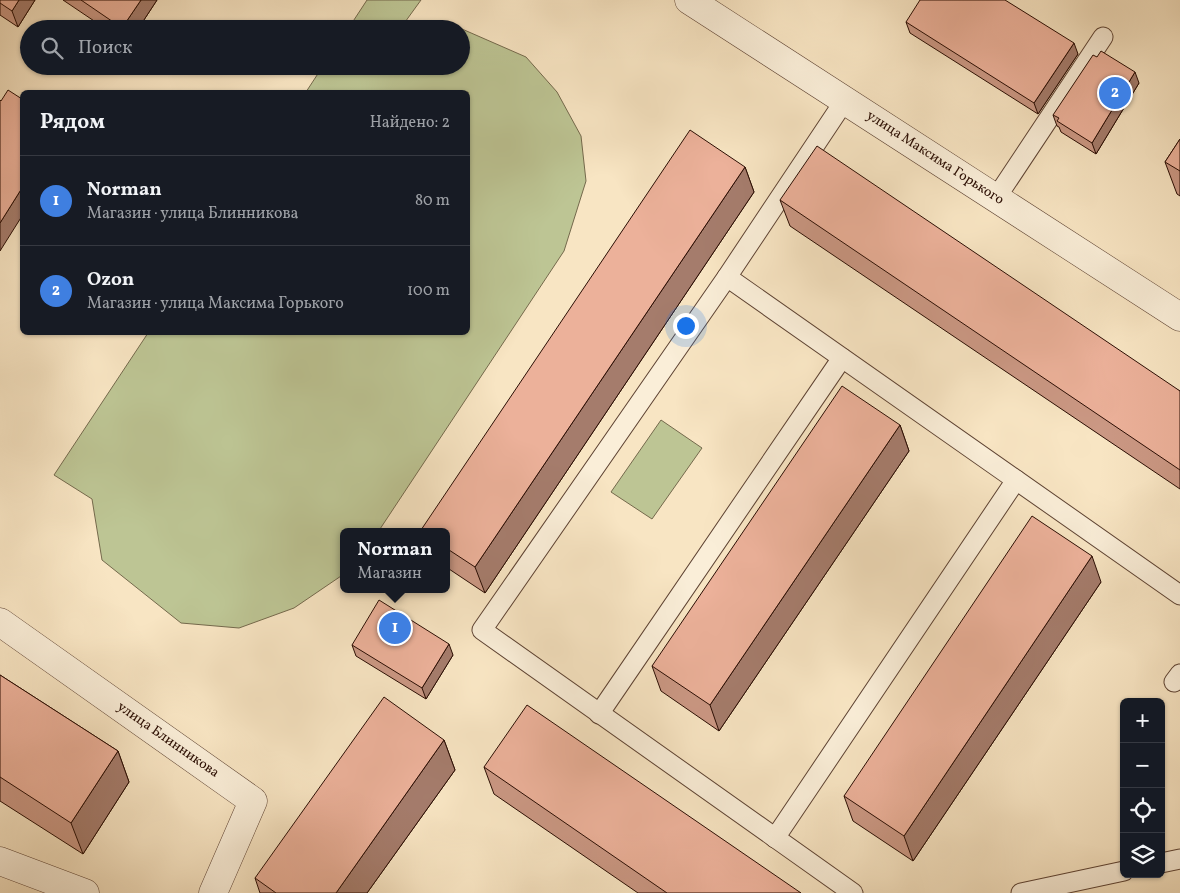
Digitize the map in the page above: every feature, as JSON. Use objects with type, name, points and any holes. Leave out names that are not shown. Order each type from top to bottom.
[{"type":"street","name":"улица Максима Горького","points":[[689,0],[1180,317]]},
{"type":"street","name":"улица Блинникова","points":[[0,622],[253,801],[213,893]]},
{"type":"street","points":[[0,861],[85,893]]},
{"type":"lane","points":[[996,198],[1103,37]]},
{"type":"lane","points":[[844,100],[726,277],[482,630],[853,893]]},
{"type":"lane","points":[[726,277],[1180,595]]},
{"type":"lane","points":[[599,714],[842,358]]},
{"type":"lane","points":[[776,838],[1016,480]]},
{"type":"lane","points":[[1165,862],[1180,860]]},
{"type":"lane","points":[[1021,893],[1120,872]]},
{"type":"green space","points":[[367,0],[421,0],[407,20],[354,20]]},
{"type":"green space","points":[[470,32],[526,57],[557,92],[581,136],[586,181],[564,251],[381,528],[340,528],[340,577],[294,608],[239,628],[181,623],[102,560],[92,499],[54,475],[147,335],[470,335],[470,90],[307,90],[317,75],[470,75]]},
{"type":"green space","points":[[661,420],[702,448],[652,519],[611,492]]},
{"type":"building","points":[[0,0],[19,0],[12,11],[0,3]]},
{"type":"building","points":[[81,0],[141,0],[127,20],[110,20]]},
{"type":"building","points":[[920,0],[1005,0],[1074,43],[1034,103],[906,22]]},
{"type":"building","points":[[1101,51],[1135,72],[1092,143],[1057,121],[1059,118],[1053,115],[1093,55],[1097,57]]},
{"type":"building","points":[[8,90],[20,98],[20,191],[0,223],[0,100]]},
{"type":"building","points":[[690,130],[745,167],[475,567],[450,551],[450,528],[422,528]]},
{"type":"building","points":[[1180,139],[1180,171],[1165,162]]},
{"type":"building","points":[[817,146],[1180,391],[1180,470],[780,200]]},
{"type":"building","points":[[842,386],[900,425],[710,705],[652,666]]},
{"type":"building","points":[[1032,516],[1092,556],[904,836],[844,796]]},
{"type":"building","points":[[379,600],[449,644],[422,688],[352,645]]},
{"type":"building","points":[[0,675],[118,751],[71,823],[0,777]]},
{"type":"building","points":[[384,697],[444,740],[336,893],[276,893],[255,878]]},
{"type":"building","points":[[527,705],[801,893],[667,893],[484,767]]},
{"type":"place","name":"Ozon","points":[[1115,93]]},
{"type":"place","name":"Norman","points":[[395,628]]}]
